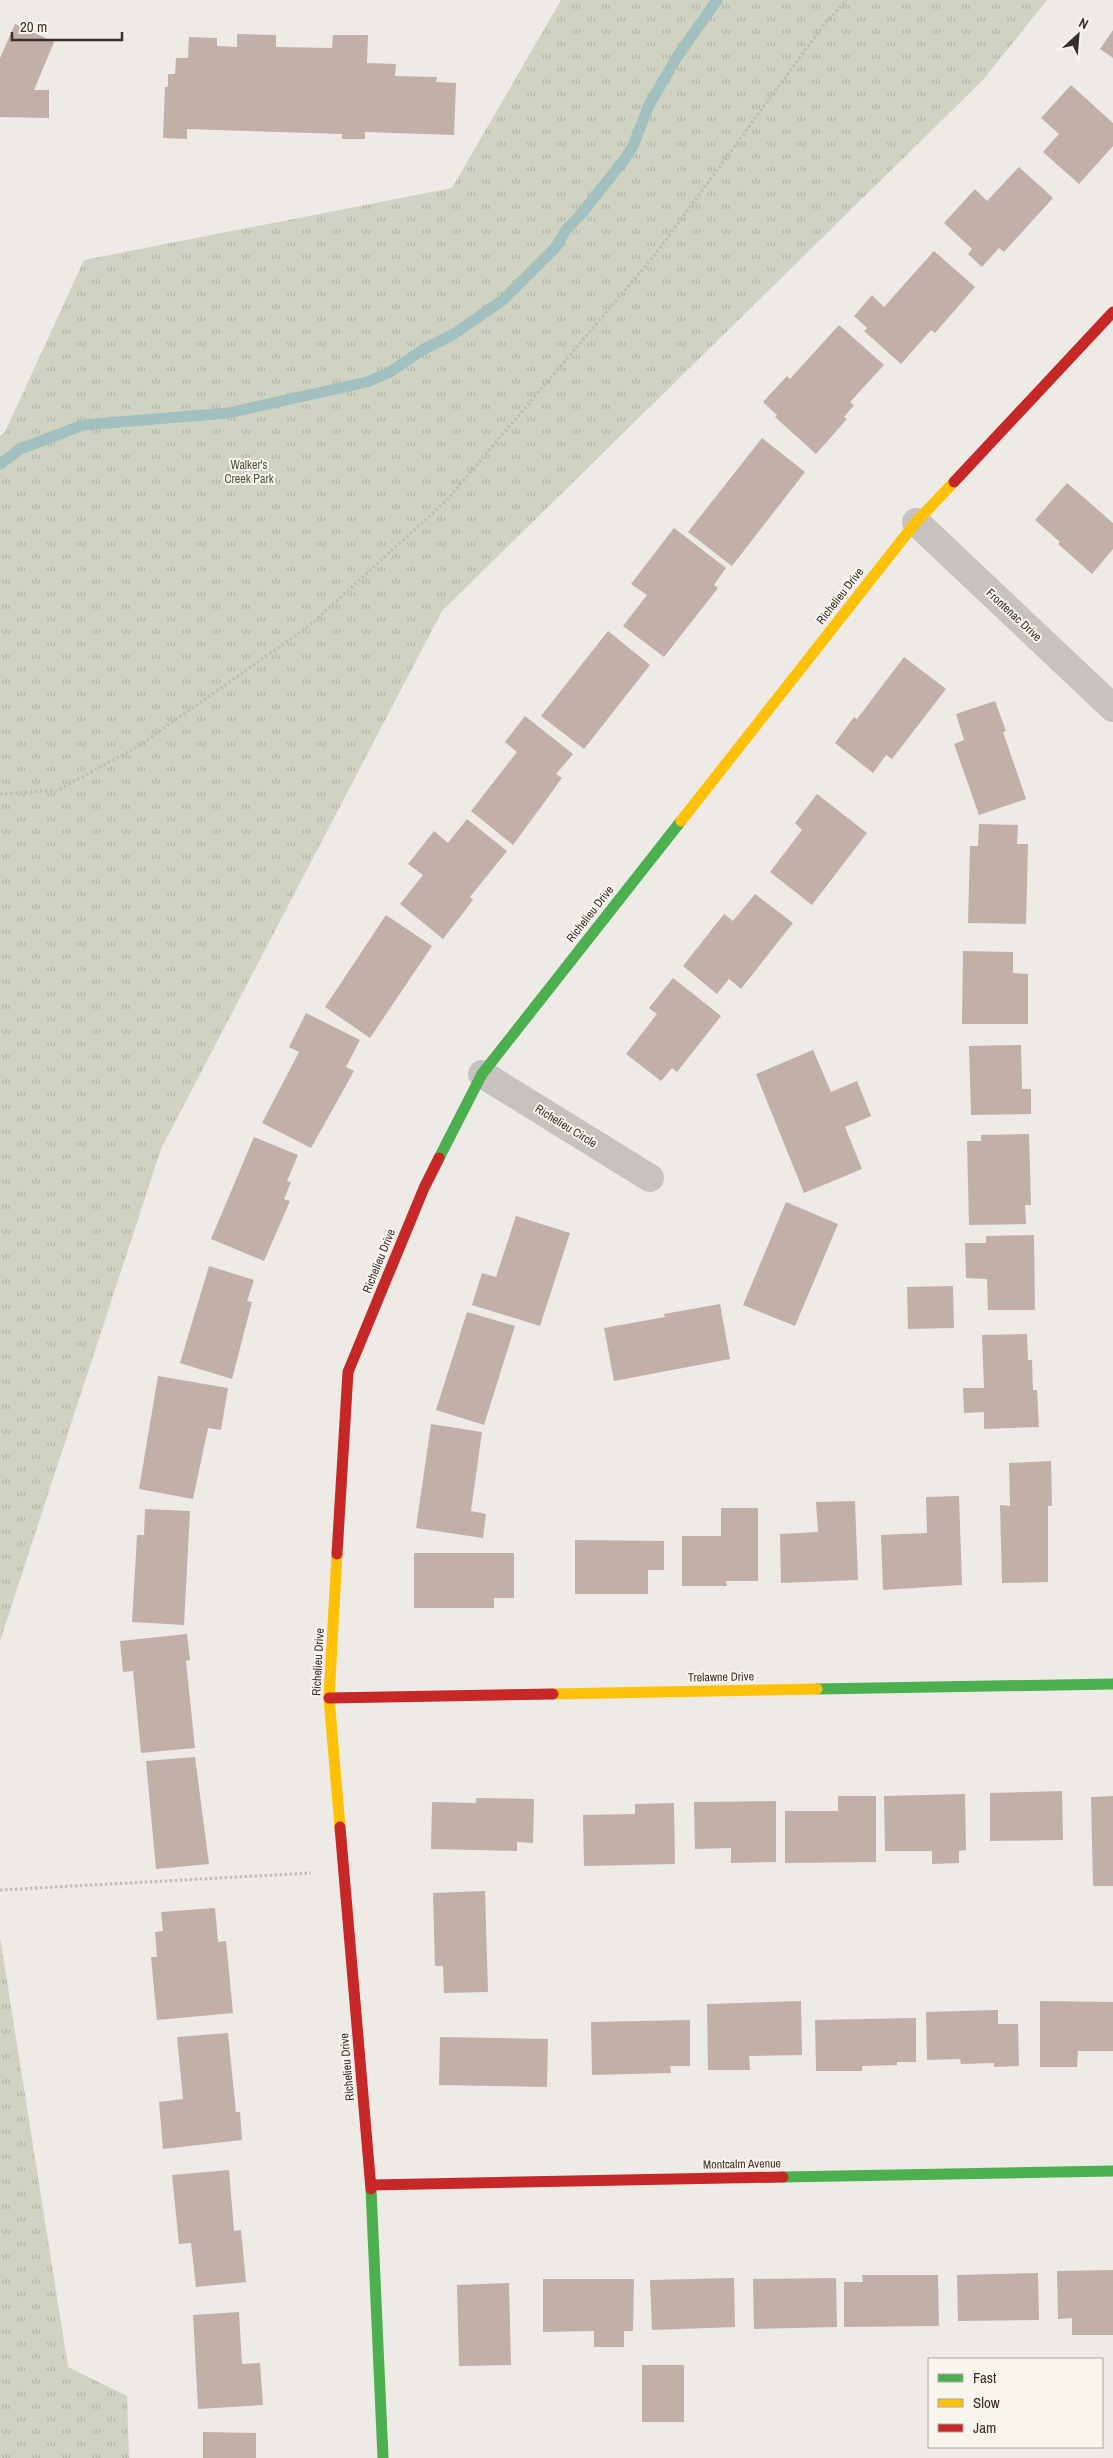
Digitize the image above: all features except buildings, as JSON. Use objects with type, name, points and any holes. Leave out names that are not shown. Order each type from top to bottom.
[{"type":"street","name":"Richelieu Drive","points":[[383,2458],[371,2185],[330,1698],[348,1372],[424,1188],[482,1074],[916,522],[1113,312]]},
{"type":"street","name":"Frontenac Drive","points":[[916,522],[1113,708]]},
{"type":"street","name":"Richelieu Circle","points":[[482,1074],[650,1178]]},
{"type":"street","name":"Trelawne Drive","points":[[330,1698],[1113,1684]]},
{"type":"street","name":"Montcalm Avenue","points":[[371,2185],[1113,2171]]},
{"type":"path","points":[[0,794],[58,790],[136,747],[308,626],[446,501],[654,256],[826,22],[847,0]]},
{"type":"path","points":[[0,1890],[344,1871]]},
{"type":"green space","name":"Walker's Creek Park","points":[[561,0],[1047,0],[982,81],[442,611],[161,1149],[0,1641],[0,436],[5,432],[84,260],[452,188]]},
{"type":"green space","points":[[0,1937],[68,2367],[127,2396],[129,2458],[0,2458]]},
{"type":"waterway","points":[[0,464],[20,449],[83,425],[228,413],[367,382],[390,372],[424,349],[454,334],[503,300],[555,248],[566,230],[624,160],[633,146],[649,105],[677,57],[717,0]]},
{"type":"traffic: fast","points":[[439,1158],[482,1074],[681,821]]},
{"type":"traffic: fast","points":[[817,1689],[1113,1684]]},
{"type":"traffic: fast","points":[[783,2177],[1113,2171]]},
{"type":"traffic: fast","points":[[371,2189],[383,2458]]},
{"type":"traffic: slow","points":[[681,821],[916,522],[954,482]]},
{"type":"traffic: slow","points":[[337,1554],[329,1698],[340,1827]]},
{"type":"traffic: slow","points":[[553,1694],[817,1689]]},
{"type":"traffic: jam","points":[[954,482],[1113,312]]},
{"type":"traffic: jam","points":[[337,1554],[348,1372],[424,1188],[439,1158]]},
{"type":"traffic: jam","points":[[329,1698],[553,1694]]},
{"type":"traffic: jam","points":[[340,1827],[371,2189]]},
{"type":"traffic: jam","points":[[371,2185],[783,2177]]}]
